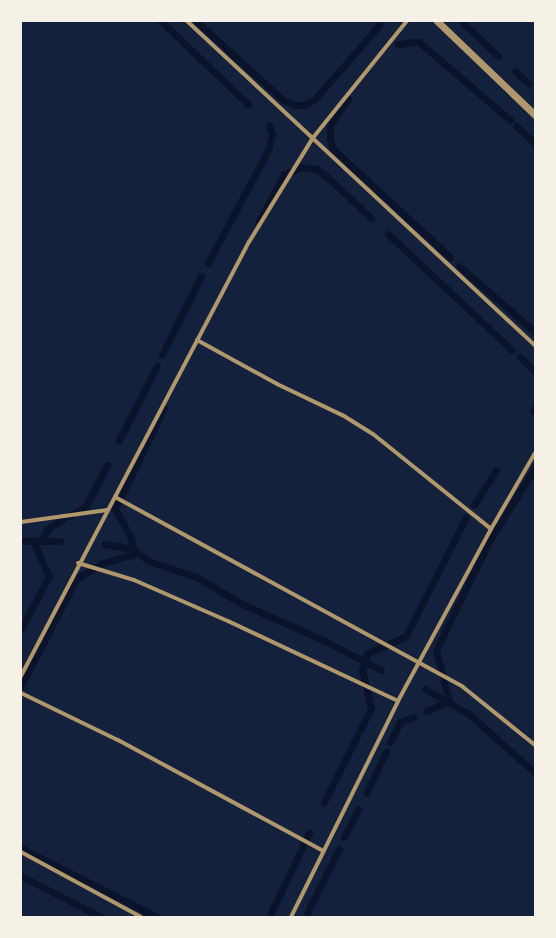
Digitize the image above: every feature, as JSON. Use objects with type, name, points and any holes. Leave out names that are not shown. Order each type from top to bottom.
[{"type":"street","points":[[187,21],[535,346]]},
{"type":"street","points":[[21,676],[78,562],[115,497],[249,242],[312,139],[407,21]]},
{"type":"street","points":[[437,21],[535,115]]},
{"type":"street","points":[[197,340],[276,384],[344,416],[373,434],[491,529]]},
{"type":"street","points":[[291,917],[398,701],[491,529],[535,453]]},
{"type":"street","points":[[115,497],[418,664],[463,687],[535,745]]},
{"type":"street","points":[[21,522],[107,510]]},
{"type":"street","points":[[78,562],[134,580],[228,621],[398,701]]},
{"type":"street","points":[[21,692],[118,740],[323,851]]},
{"type":"street","points":[[21,852],[141,917]]},
{"type":"waterway","points":[[161,21],[248,104]]},
{"type":"waterway","points":[[196,21],[283,100],[295,105],[304,105],[315,99],[379,25],[379,21]]},
{"type":"waterway","points":[[461,21],[498,56]]},
{"type":"waterway","points":[[398,44],[415,42]]},
{"type":"waterway","points":[[419,42],[510,120]]},
{"type":"waterway","points":[[515,71],[528,83]]},
{"type":"waterway","points":[[348,99],[330,125],[330,139],[333,149],[450,257]]},
{"type":"waterway","points":[[208,263],[268,150],[272,135],[269,125]]},
{"type":"waterway","points":[[516,126],[535,144]]},
{"type":"waterway","points":[[259,221],[284,174],[301,167],[316,169],[326,176],[371,218]]},
{"type":"waterway","points":[[388,234],[512,350]]},
{"type":"waterway","points":[[459,266],[535,332]]},
{"type":"waterway","points":[[162,355],[201,276]]},
{"type":"waterway","points":[[520,357],[535,372]]},
{"type":"waterway","points":[[119,440],[157,366]]},
{"type":"waterway","points":[[134,550],[130,536],[115,509],[164,408]]},
{"type":"waterway","points":[[69,516],[86,506],[107,465]]},
{"type":"waterway","points":[[426,711],[449,701],[436,650],[490,540],[535,467]]},
{"type":"waterway","points":[[474,505],[496,470]]},
{"type":"waterway","points":[[360,730],[371,708],[362,670],[367,654],[406,636],[466,517]]},
{"type":"waterway","points":[[41,540],[48,529],[63,519]]},
{"type":"waterway","points":[[33,540],[42,561]]},
{"type":"waterway","points":[[21,541],[60,541]]},
{"type":"waterway","points":[[105,544],[132,549],[149,561],[197,577],[242,604],[325,641],[381,670]]},
{"type":"waterway","points":[[34,661],[76,579],[103,563],[137,553]]},
{"type":"waterway","points":[[21,629],[49,576],[44,566]]},
{"type":"waterway","points":[[21,686],[32,664]]},
{"type":"waterway","points":[[425,689],[469,714],[535,773]]},
{"type":"waterway","points":[[390,742],[400,722],[413,717]]},
{"type":"waterway","points":[[324,802],[357,736]]},
{"type":"waterway","points":[[366,793],[386,752]]},
{"type":"waterway","points":[[344,837],[358,809]]},
{"type":"waterway","points":[[269,917],[309,833]]},
{"type":"waterway","points":[[21,848],[157,917]]},
{"type":"waterway","points":[[305,917],[339,849]]},
{"type":"waterway","points":[[21,876],[101,917]]}]
